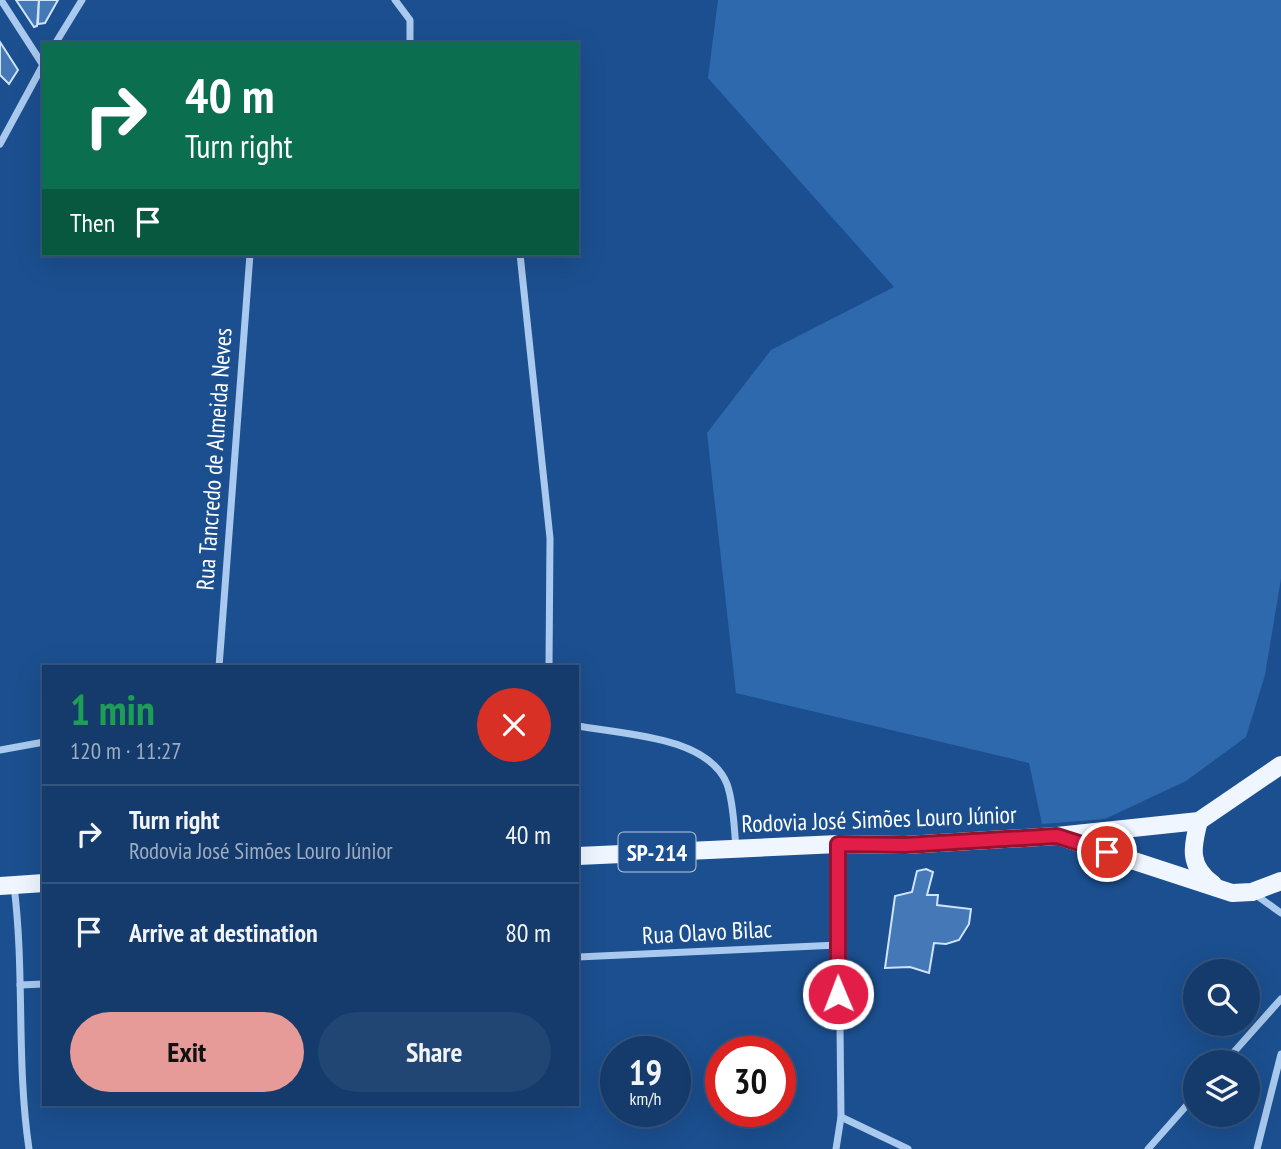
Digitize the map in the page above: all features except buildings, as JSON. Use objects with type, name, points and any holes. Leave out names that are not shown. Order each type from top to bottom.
[{"type":"main road","name":"Rodovia José Simões Louro Júnior","points":[[579,856],[838,844],[905,845],[1057,836],[1199,821],[1277,772]]},
{"type":"main road","points":[[1199,821],[1192,857],[1198,871],[1210,882],[1232,893]]},
{"type":"main road","name":"Rodovia José Simões Louro Júnior","points":[[1057,836],[1232,893],[1252,892],[1281,881]]},
{"type":"main road","points":[[7,885],[42,883]]},
{"type":"street","points":[[1,0],[42,62]]},
{"type":"street","points":[[56,42],[82,0]]},
{"type":"street","points":[[395,0],[410,20],[410,42]]},
{"type":"street","points":[[0,144],[42,66]]},
{"type":"street","name":"Rua Tancredo de Almeida Neves","points":[[219,665],[250,256]]},
{"type":"street","points":[[520,256],[550,538],[549,665]]},
{"type":"street","points":[[579,726],[670,742],[704,755],[717,767],[727,785],[736,848]]},
{"type":"street","points":[[0,750],[42,743]]},
{"type":"street","points":[[836,1149],[841,1117],[838,844]]},
{"type":"street","points":[[7,885],[19,925],[20,1058],[29,1149]]},
{"type":"street","points":[[1252,892],[1281,913]]},
{"type":"street","name":"Rua Olavo Bilac","points":[[579,957],[838,945]]},
{"type":"street","points":[[20,985],[42,984]]},
{"type":"street","points":[[1236,1050],[1281,999]]},
{"type":"street","points":[[1257,1149],[1281,1054]]},
{"type":"street","points":[[1148,1149],[1183,1110]]},
{"type":"street","points":[[841,1117],[908,1149]]},
{"type":"shaded area","points":[[718,0],[1281,0],[1281,579],[1265,675],[1246,737],[1186,781],[1105,819],[1042,824],[1029,763],[736,693],[707,433],[771,350],[894,287],[708,78]]},
{"type":"route","points":[[838,994],[838,844],[905,845],[1057,836],[1107,852]]}]
